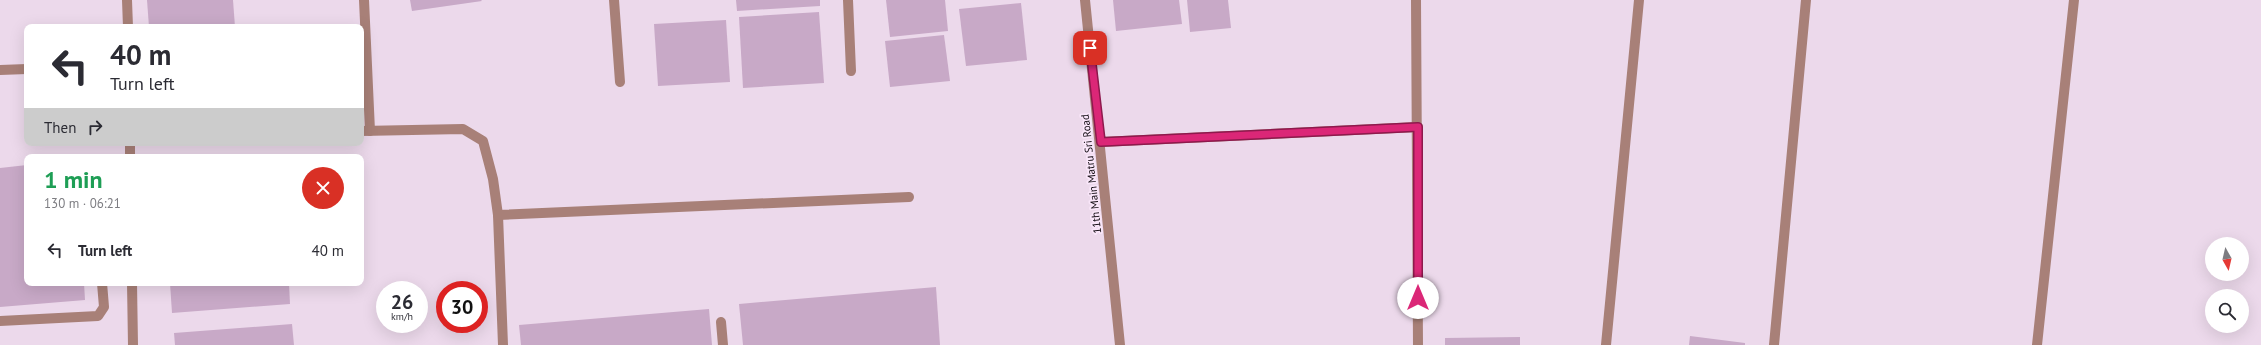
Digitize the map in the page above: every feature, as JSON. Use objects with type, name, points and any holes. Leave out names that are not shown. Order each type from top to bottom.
[{"type":"street","points":[[127,0],[128,24]]},
{"type":"street","points":[[364,0],[365,131],[463,129],[483,141],[493,179],[498,215],[502,345]]},
{"type":"street","points":[[614,0],[620,82]]},
{"type":"street","points":[[848,0],[850,71]]},
{"type":"street","name":"11th Main Matru Sri Road","points":[[1085,0],[1101,142],[1120,345]]},
{"type":"street","points":[[1416,0],[1418,127],[1418,345]]},
{"type":"street","points":[[1606,345],[1639,0]]},
{"type":"street","points":[[1774,345],[1806,0]]},
{"type":"street","points":[[2037,345],[2074,0]]},
{"type":"street","points":[[0,70],[24,69]]},
{"type":"street","points":[[1101,142],[1418,127]]},
{"type":"street","points":[[498,215],[909,197]]},
{"type":"street","points":[[0,321],[98,316],[104,307],[102,286]]},
{"type":"street","points":[[132,286],[133,345]]},
{"type":"street","points":[[722,322],[723,345]]},
{"type":"building","points":[[147,0],[233,0],[235,24],[149,24]]},
{"type":"building","points":[[410,0],[481,0],[482,1],[412,11]]},
{"type":"building","points":[[736,0],[820,0],[820,6],[737,11]]},
{"type":"building","points":[[886,0],[945,0],[948,31],[890,37]]},
{"type":"building","points":[[1113,0],[1179,0],[1182,24],[1116,31]]},
{"type":"building","points":[[1187,0],[1228,0],[1231,28],[1190,32]]},
{"type":"building","points":[[1021,3],[1027,60],[966,66],[959,9]]},
{"type":"building","points":[[819,12],[824,83],[743,88],[739,17]]},
{"type":"building","points":[[726,20],[730,82],[658,86],[654,24]]},
{"type":"building","points":[[944,35],[950,81],[890,87],[885,41]]},
{"type":"building","points":[[24,165],[24,286],[84,286],[85,300],[0,307],[0,168]]},
{"type":"building","points":[[170,286],[289,286],[290,304],[172,313]]},
{"type":"building","points":[[936,287],[940,345],[743,345],[739,304]]},
{"type":"building","points":[[709,309],[712,345],[521,345],[519,325]]},
{"type":"building","points":[[292,324],[294,345],[175,345],[174,333]]},
{"type":"building","points":[[1690,336],[1745,343],[1745,345],[1689,345]]},
{"type":"building","points":[[1520,337],[1520,345],[1445,345],[1445,338]]},
{"type":"route","points":[[1090,48],[1101,142],[1418,127],[1418,298]]}]
